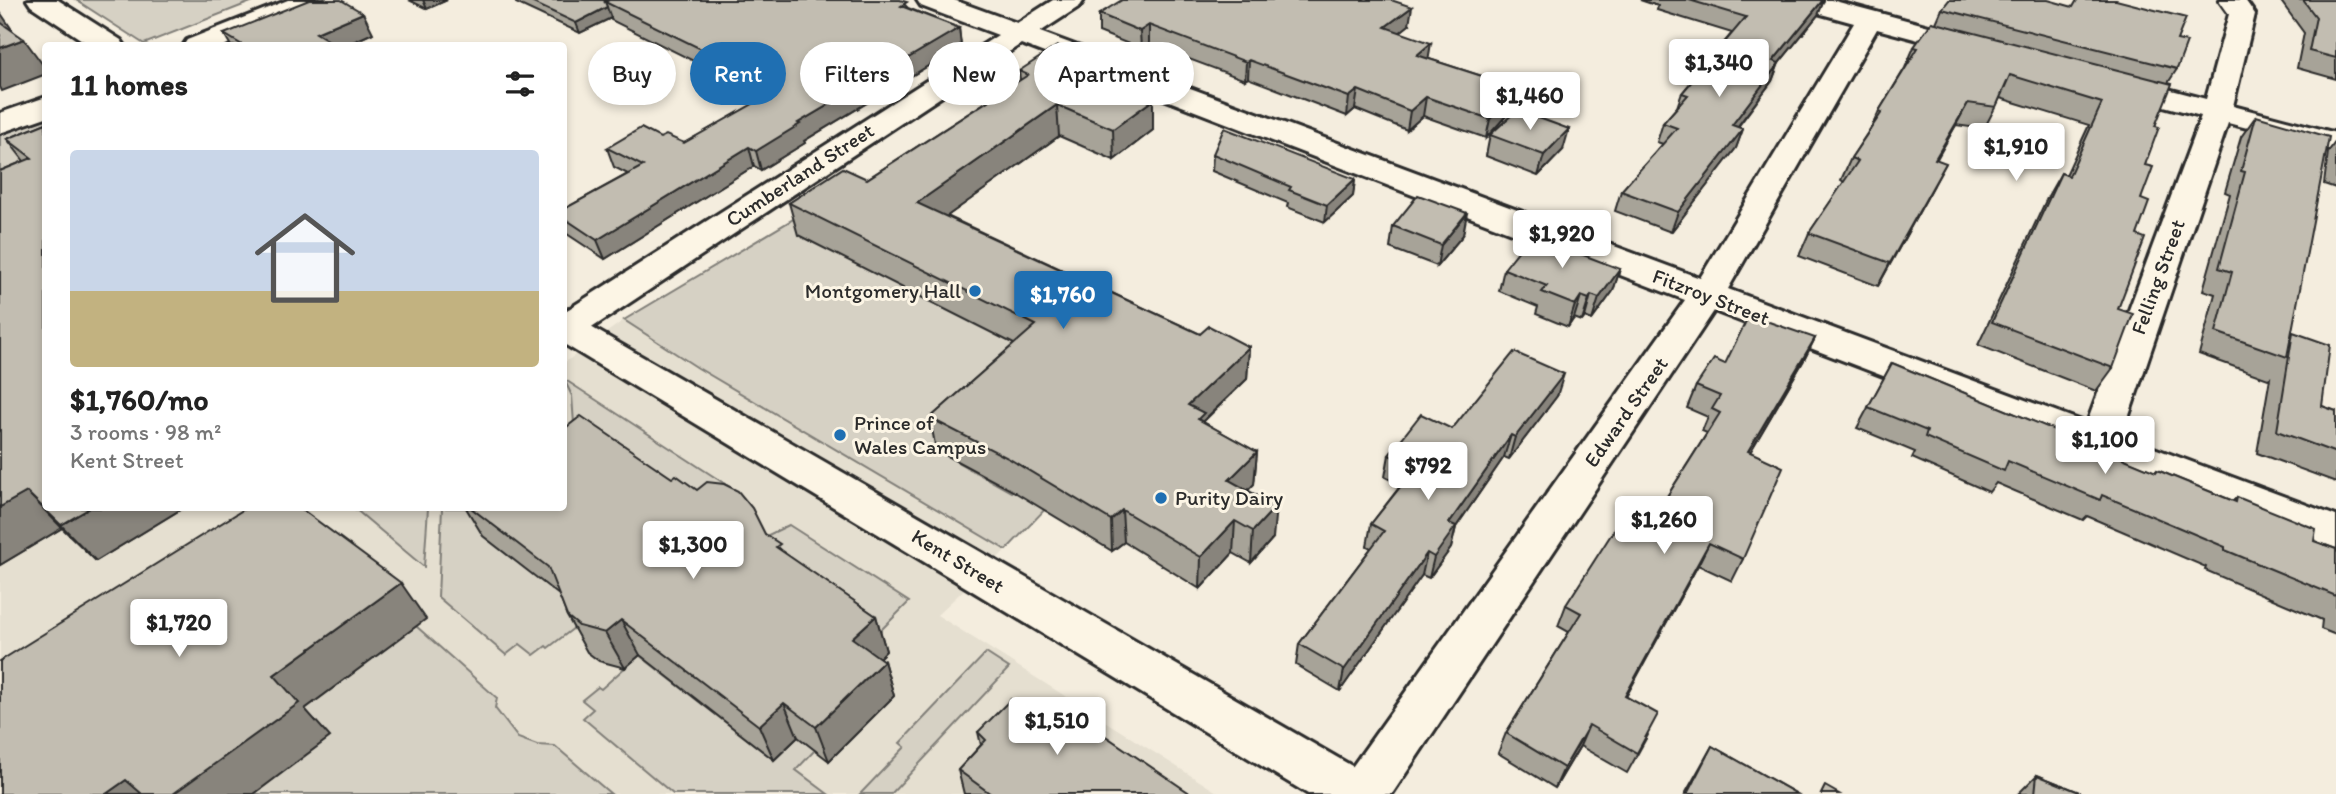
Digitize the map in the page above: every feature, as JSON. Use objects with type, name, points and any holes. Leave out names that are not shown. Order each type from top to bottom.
[{"type":"street","points":[[40,0],[105,42]]},
{"type":"street","points":[[207,42],[311,0]]},
{"type":"street","name":"Fitzroy Street","points":[[930,0],[2336,533]]},
{"type":"street","name":"Cumberland Street","points":[[567,326],[1071,0]]},
{"type":"street","points":[[1801,0],[2003,54]]},
{"type":"street","name":"Felling Street","points":[[2099,442],[2217,111],[2242,13],[2232,0]]},
{"type":"street","name":"Edward Street","points":[[1363,794],[1707,295],[1870,18]]},
{"type":"street","points":[[2083,76],[2336,142]]},
{"type":"street","points":[[0,124],[42,108]]},
{"type":"street","name":"Kent Street","points":[[567,330],[1353,794]]},
{"type":"shaded area","points":[[76,0],[256,0],[149,42],[141,42]]},
{"type":"shaded area","points":[[42,117],[42,172],[0,220],[0,135]]},
{"type":"shaded area","name":"Prince of Wales Campus","points":[[0,143],[42,476],[42,511],[567,511],[567,361],[624,320],[837,193],[1187,361],[1006,550],[937,615],[1220,794],[0,794]]},
{"type":"shaded area","points":[[837,193],[1039,357],[936,450],[1011,492],[1160,347],[1187,361],[1006,550],[698,368],[624,320]]},
{"type":"shaded area","points":[[567,381],[739,493],[722,518],[574,424],[572,396]]},
{"type":"shaded area","points":[[358,511],[428,511],[424,567]]},
{"type":"shaded area","points":[[442,511],[524,511],[587,618],[548,648],[546,646],[534,655],[520,644],[506,655],[438,597]]},
{"type":"shaded area","points":[[789,525],[909,602],[871,640],[762,538]]},
{"type":"shaded area","points":[[416,626],[497,698],[495,708],[518,738],[537,745],[555,746],[611,794],[254,794],[329,737],[305,709]]},
{"type":"shaded area","points":[[986,653],[1009,668],[891,794],[860,794],[905,747],[900,743]]},
{"type":"shaded area","points":[[639,655],[774,760],[798,737],[815,750],[796,770],[828,794],[673,794],[583,718],[593,709],[582,700],[598,687],[601,689]]},
{"type":"building","points":[[309,0],[341,0],[363,13],[316,33],[331,42],[237,42],[224,34]]},
{"type":"building","points":[[527,0],[609,0],[605,2],[607,7],[576,23]]},
{"type":"building","points":[[900,0],[907,2],[901,6],[959,28],[935,42],[928,42],[928,46],[914,55],[914,42],[800,42],[800,105],[829,105],[756,151],[749,147],[597,240],[567,220],[567,207],[643,166],[607,148],[641,128],[660,138],[666,135],[684,143],[751,105],[786,105],[786,42],[690,44],[605,2]]},
{"type":"building","points":[[1122,0],[1391,0],[1412,7],[1385,27],[1431,43],[1417,55],[1519,88],[1490,119],[1426,97],[1410,111],[1358,90],[1349,97],[1149,25],[1140,31],[1099,14]]},
{"type":"building","points":[[1689,0],[1823,0],[1773,61],[1779,63],[1732,125],[1743,129],[1678,212],[1621,191],[1677,128],[1663,123],[1688,95],[1682,93],[1746,17]]},
{"type":"building","points":[[1949,0],[2048,0],[2073,7],[2077,0],[2116,0],[2186,18],[2177,40],[2187,42],[2177,69],[1942,9]]},
{"type":"building","points":[[2303,0],[2336,0],[2336,58],[2309,51],[2316,17]]},
{"type":"building","points":[[0,22],[24,39],[0,48]]},
{"type":"building","points":[[1932,22],[2172,84],[2155,126],[2159,127],[2145,165],[2153,167],[2141,199],[2149,202],[2137,235],[2145,238],[2118,309],[2133,314],[2113,368],[1992,322],[2061,173],[2069,176],[2102,103],[2010,75],[1996,107],[1968,103],[1935,159],[1946,163],[1890,263],[1809,233],[1858,161],[1851,158],[1882,112],[1879,111],[1918,48],[1914,47]]},
{"type":"building","points":[[1034,61],[1034,105],[1057,105],[917,203],[1200,334],[1209,326],[1249,347],[1188,405],[1204,413],[1198,419],[1257,452],[1229,480],[1276,506],[1253,531],[1235,521],[1201,557],[1122,510],[1111,520],[1008,458],[930,418],[1036,325],[789,203],[843,168],[867,179],[982,105],[1020,105],[1020,80],[1028,75],[1020,70]]},
{"type":"building","points":[[1057,105],[1146,105],[1113,129]]},
{"type":"building","points":[[1517,110],[1569,129],[1544,155],[1490,135]]},
{"type":"building","points":[[2256,116],[2329,137],[2287,357],[2216,332],[2232,272],[2219,268],[2245,172],[2241,171]]},
{"type":"building","points":[[42,125],[42,507],[27,492],[0,507],[0,171],[32,158],[7,139]]},
{"type":"building","points":[[1224,128],[1355,179],[1327,205],[1213,154]]},
{"type":"building","points":[[1418,195],[1467,213],[1441,245],[1393,226]]},
{"type":"building","points":[[1531,235],[1620,269],[1599,298],[1581,296],[1575,305],[1542,292],[1547,286],[1504,269]]},
{"type":"building","points":[[1749,315],[1815,338],[1748,451],[1783,467],[1743,559],[1709,543],[1625,696],[1658,714],[1637,753],[1589,725],[1564,768],[1506,733],[1581,613],[1566,605],[1623,516],[1647,528],[1720,413],[1712,409],[1720,396],[1696,386],[1714,359],[1725,364]]},
{"type":"building","points":[[2293,332],[2330,345],[2322,406],[2336,411],[2336,453],[2277,431]]},
{"type":"building","points":[[1514,352],[1564,374],[1515,437],[1511,435],[1449,523],[1456,526],[1434,557],[1427,553],[1344,670],[1299,644],[1384,531],[1371,524],[1415,468],[1389,455],[1421,414],[1452,429]]},
{"type":"building","points":[[1892,363],[2156,472],[2157,470],[2236,502],[2237,497],[2316,529],[2314,541],[2336,549],[2336,596],[2102,495],[2100,500],[2008,461],[2004,471],[1925,437],[1927,431],[1868,407]]},
{"type":"building","points":[[581,416],[672,478],[676,475],[697,490],[707,482],[724,484],[738,491],[752,508],[765,534],[780,544],[776,547],[876,616],[852,638],[884,661],[816,727],[784,703],[759,726],[621,620],[605,633],[579,626],[567,616],[548,567],[475,511],[567,511],[567,427]]},
{"type":"building","points":[[47,511],[85,511],[61,525]]},
{"type":"building","points":[[241,511],[304,511],[401,583],[274,675],[299,703],[173,794],[142,794],[126,780],[106,794],[0,794],[0,661]]},
{"type":"building","points":[[1011,699],[1033,713],[1051,699],[1191,794],[991,794],[958,770],[986,740],[978,732]]},
{"type":"building","points":[[1712,746],[1797,794],[1687,794]]},
{"type":"building","points":[[2037,775],[2084,794],[2035,794]]},
{"type":"building","points":[[1825,786],[1839,794],[1821,794]]},
{"type":"place","name":"Montgomery Hall","points":[[975,291]]},
{"type":"place","name":"Prince of Wales Campus","points":[[840,435]]},
{"type":"place","name":"Purity Dairy","points":[[1161,498]]}]
